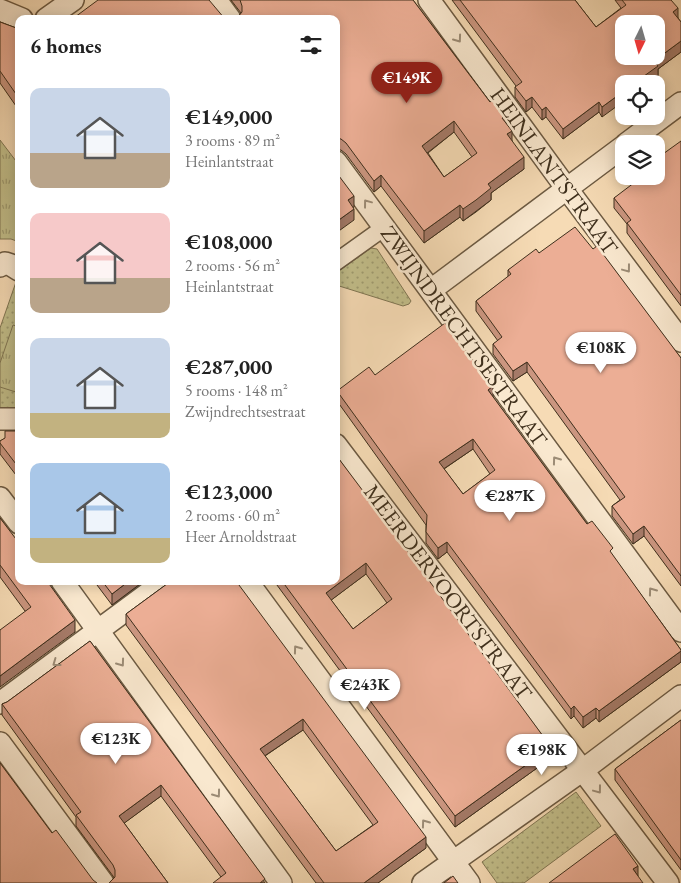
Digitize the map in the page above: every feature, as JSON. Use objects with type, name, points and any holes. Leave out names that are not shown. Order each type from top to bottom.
[{"type":"street","points":[[52,15],[73,0]]},
{"type":"street","points":[[216,0],[227,15]]},
{"type":"street","name":"HEINLANTSTRAAT","points":[[429,0],[566,189],[681,341]]},
{"type":"street","points":[[0,10],[15,16]]},
{"type":"street","points":[[638,135],[681,103]]},
{"type":"street","points":[[431,290],[615,152]]},
{"type":"street","name":"ZWIJNDRECHTSESTRAAT","points":[[340,167],[681,631]]},
{"type":"street","points":[[340,259],[385,227]]},
{"type":"street","points":[[0,266],[4,263],[15,268]]},
{"type":"street","points":[[0,419],[15,418]]},
{"type":"street","name":"MEERDERVOORTSTRAAT","points":[[340,455],[668,883]]},
{"type":"street","points":[[0,498],[15,519]]},
{"type":"street","points":[[65,585],[281,883]]},
{"type":"street","points":[[0,703],[160,585]]},
{"type":"street","points":[[251,585],[469,883]]},
{"type":"street","points":[[423,883],[583,770],[681,696]]},
{"type":"street","points":[[0,743],[103,883]]},
{"type":"green space","points":[[0,140],[15,160],[15,240],[0,239]]},
{"type":"green space","points":[[371,248],[377,249],[411,301],[403,306],[340,286],[340,270]]},
{"type":"green space","points":[[15,285],[15,409],[0,409],[0,328]]},
{"type":"green space","points":[[13,325],[15,326],[15,392],[0,387],[0,363]]},
{"type":"green space","points":[[576,792],[601,826],[524,883],[497,883],[482,862]]},
{"type":"building","points":[[98,0],[209,0],[222,15],[78,15]]},
{"type":"building","points":[[240,0],[413,0],[490,102],[494,99],[506,115],[502,118],[512,131],[507,134],[524,157],[488,184],[491,188],[476,200],[463,209],[460,205],[424,231],[381,175],[374,181],[346,143],[340,139],[340,15],[240,15],[242,12]],"holes":[[[454,121],[477,153],[444,177],[422,146]]]},
{"type":"building","points":[[460,0],[575,0],[596,27],[626,5],[622,0],[671,0],[678,8],[673,12],[681,22],[681,41],[665,53],[665,15],[615,15],[615,65],[658,66],[646,75],[615,75],[615,98],[602,107],[599,102],[563,129],[546,107],[542,110],[532,97],[526,101],[515,87],[522,82]]},
{"type":"building","points":[[0,22],[15,28],[15,93],[0,71]]},
{"type":"building","points":[[681,141],[681,295],[627,223],[631,220],[614,198],[631,185],[665,185],[665,153]]},
{"type":"building","points":[[340,177],[354,196],[348,200],[354,209],[340,219]]},
{"type":"building","points":[[575,227],[593,249],[597,246],[681,358],[681,576],[644,526],[633,534],[612,506],[625,497],[527,362],[513,371],[493,344],[502,337],[476,301],[511,274],[508,270],[536,249],[539,253]]},
{"type":"building","points":[[445,323],[493,386],[488,390],[587,524],[592,521],[613,548],[610,551],[681,651],[599,711],[596,708],[583,717],[574,706],[571,709],[447,542],[438,548],[426,532],[427,515],[340,395],[340,389],[369,367],[375,375]],"holes":[[[473,439],[495,470],[463,494],[439,462]]]},
{"type":"building","points":[[5,431],[15,431],[15,463],[0,443],[5,438]]},
{"type":"building","points":[[340,460],[551,747],[455,816],[285,585],[337,585],[326,593],[353,629],[392,599],[366,563],[340,582]]},
{"type":"building","points":[[0,518],[15,538],[15,585],[50,585],[75,620],[0,676],[0,630],[31,607],[0,565]]},
{"type":"building","points":[[105,585],[124,585],[112,594]]},
{"type":"building","points":[[166,585],[239,585],[426,837],[364,883],[324,883],[126,614]],"holes":[[[303,719],[378,822],[336,851],[260,749]]]},
{"type":"building","points":[[90,641],[265,879],[260,883],[213,883],[226,873],[161,785],[119,816],[168,883],[109,883],[115,877],[113,865],[76,815],[81,812],[2,704]]},
{"type":"building","points":[[681,720],[681,860],[615,769]]},
{"type":"building","points":[[0,763],[52,833],[56,830],[97,883],[0,883]]},
{"type":"building","points":[[615,834],[638,866],[633,869],[643,883],[549,883]]},
{"type":"building","points":[[453,876],[458,883],[444,883]]}]
